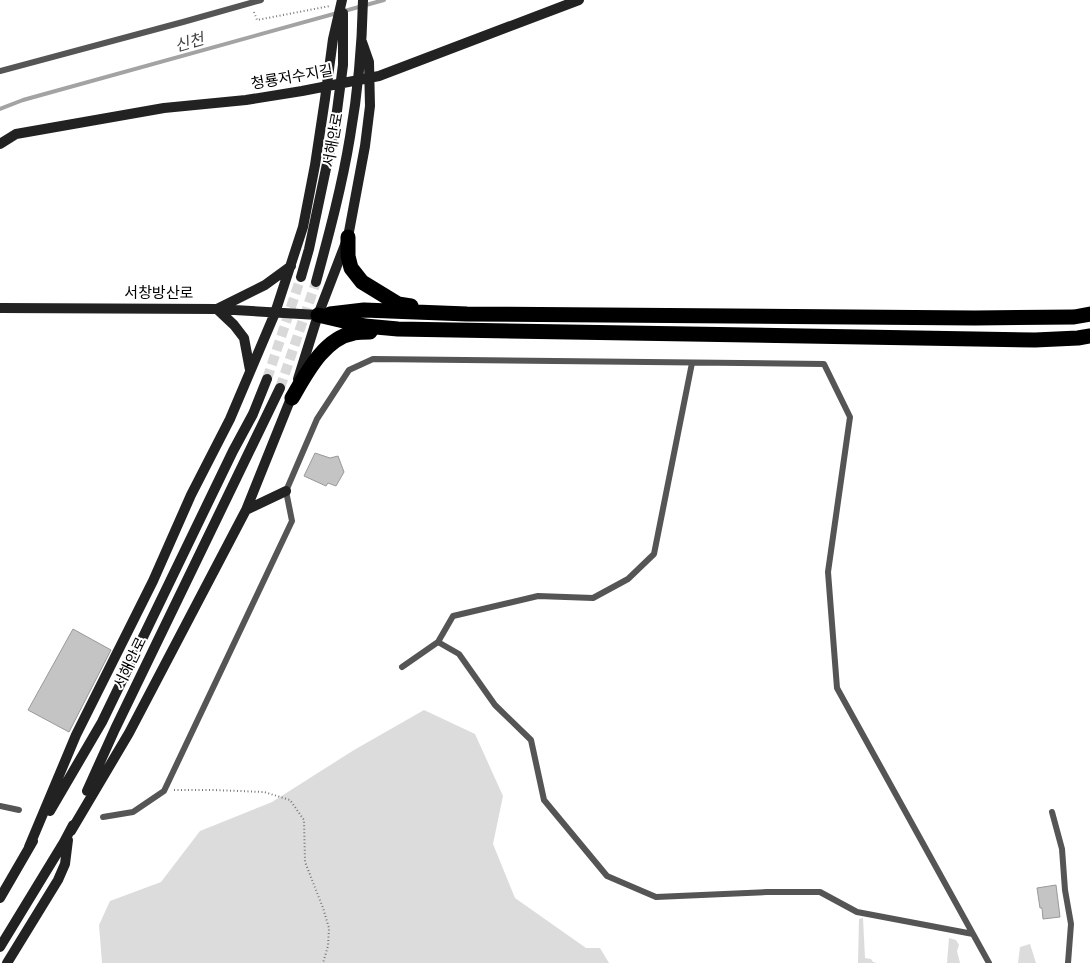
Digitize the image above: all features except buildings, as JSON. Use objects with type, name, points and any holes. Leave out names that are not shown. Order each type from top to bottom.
[{"type":"highway","points":[[348,237],[348,256],[351,268],[362,282],[398,304],[467,314]]},
{"type":"highway","points":[[318,315],[364,310],[467,314],[965,318],[1074,318],[1090,314]]},
{"type":"highway","points":[[318,315],[365,326],[398,329],[1035,340],[1090,336]]},
{"type":"highway","points":[[292,398],[317,357],[336,340],[352,333],[398,329]]},
{"type":"main road","name":"서해안로","points":[[301,278],[335,126],[343,65],[338,38],[343,0]]},
{"type":"main road","points":[[7,963],[58,880],[65,864],[69,832],[129,733],[246,510],[292,398],[318,315],[348,237],[365,146],[370,106],[362,37],[363,0]]},
{"type":"main road","name":"청룡저수지길","points":[[0,144],[16,134],[164,108],[246,100],[379,76],[579,0]]},
{"type":"main road","points":[[29,846],[76,735],[153,581],[230,419],[275,313],[303,226],[315,165],[330,67],[338,38]]},
{"type":"main road","name":"서해안로","points":[[316,282],[337,201],[364,62]]},
{"type":"main road","points":[[250,371],[244,338],[216,309],[265,286],[290,266]]},
{"type":"main road","name":"서창방산로","points":[[0,308],[216,309],[318,315]]},
{"type":"main road","name":"서해안로","points":[[0,898],[102,722],[233,451],[253,414],[267,379]]},
{"type":"main road","name":"서해안로","points":[[0,947],[69,832],[114,729],[280,388]]},
{"type":"main road","points":[[246,510],[286,491]]},
{"type":"lane","points":[[0,71],[261,0]]},
{"type":"lane","points":[[103,817],[133,812],[164,791],[292,522],[286,491],[317,419],[349,370],[373,359],[824,364],[850,417],[828,572],[837,688],[989,963]]},
{"type":"lane","points":[[402,667],[438,642],[453,616],[538,596],[593,598],[628,579],[654,554],[692,363]]},
{"type":"lane","points":[[438,642],[458,654],[495,704],[531,740],[544,800],[607,876],[656,897],[767,892],[820,892],[857,912],[973,934]]},
{"type":"lane","points":[[0,806],[19,810]]},
{"type":"lane","points":[[1052,812],[1062,849],[1070,924],[1068,963]]},
{"type":"path","points":[[250,3],[258,20],[332,6]]},
{"type":"path","points":[[164,791],[264,792],[290,800],[304,820],[305,862],[329,928],[328,946],[323,963]]},
{"type":"shaded area","points":[[424,710],[475,734],[503,796],[493,844],[515,898],[586,948],[600,948],[609,963],[102,963],[99,925],[110,901],[161,882],[200,831],[272,802],[354,750]]},
{"type":"shaded area","points":[[863,918],[865,958],[877,963],[858,963],[859,919]]},
{"type":"shaded area","points":[[949,938],[956,940],[959,945],[957,951],[960,963],[947,963]]},
{"type":"shaded area","points":[[1030,944],[1036,963],[1018,963],[1020,947]]},
{"type":"waterway","name":"신천","points":[[0,109],[23,100],[384,0]]},
{"type":"tunnel","points":[[267,379],[301,277]]},
{"type":"tunnel","points":[[280,388],[316,282]]}]
